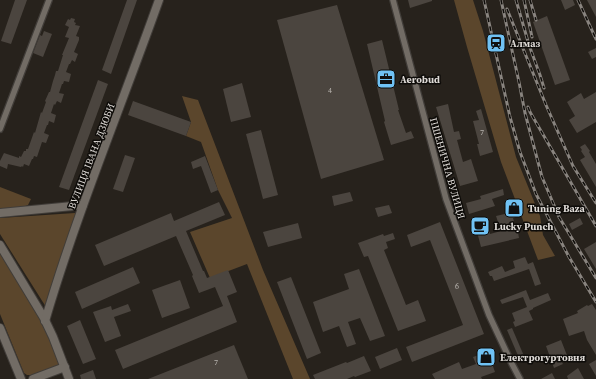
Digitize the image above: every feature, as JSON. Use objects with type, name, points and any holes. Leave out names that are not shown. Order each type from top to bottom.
[{"type":"main road","name":"ВУЛИЦЯ ІВАНА ДЗЮБИ","points":[[45,321],[83,204],[159,0]]},
{"type":"main road","points":[[0,213],[83,204]]},
{"type":"main road","points":[[0,245],[45,321],[53,337],[69,379]]},
{"type":"main road","points":[[0,328],[21,379]]},
{"type":"main road","points":[[33,379],[65,367]]},
{"type":"street","points":[[0,129],[49,0]]},
{"type":"street","name":"ПШЕНИЧНА ВУЛИЦЯ","points":[[393,0],[446,198],[489,315],[520,379]]},
{"type":"shaded area","points":[[454,0],[473,0],[483,31],[516,157],[540,216],[543,235],[555,256],[538,260],[501,162]]},
{"type":"shaded area","points":[[182,96],[198,100],[263,270],[310,379],[293,379],[247,264],[210,278],[190,232],[232,218],[218,190],[201,142],[186,136],[191,122]]},
{"type":"shaded area","points":[[0,187],[31,199],[28,205],[23,207],[0,209]]},
{"type":"shaded area","points":[[75,213],[77,216],[46,307],[0,234],[0,218]]},
{"type":"shaded area","points":[[0,250],[42,319],[59,363],[57,367],[31,375],[24,373],[0,314]]},
{"type":"building","points":[[15,0],[27,0],[11,44],[1,41]]},
{"type":"building","points":[[127,0],[137,0],[111,74],[102,70]]},
{"type":"building","points":[[408,0],[432,0],[432,1],[410,8]]},
{"type":"building","points":[[561,0],[573,0],[575,5],[565,10]]},
{"type":"building","points":[[587,0],[596,0],[596,17]]},
{"type":"building","points":[[337,5],[384,160],[321,179],[277,20]]},
{"type":"building","points":[[547,16],[570,80],[555,85],[533,22]]},
{"type":"building","points":[[71,18],[75,19],[75,25],[80,26],[76,36],[79,37],[79,40],[74,52],[78,54],[75,62],[72,60],[69,64],[66,72],[71,74],[69,82],[64,81],[62,84],[59,93],[64,94],[61,103],[57,101],[55,105],[54,104],[51,113],[56,115],[54,123],[49,121],[44,133],[49,135],[46,143],[42,142],[37,157],[34,156],[29,166],[24,164],[23,167],[21,167],[8,164],[7,169],[0,166],[0,161],[4,153],[19,158],[24,151],[26,151],[26,149],[28,149],[69,38],[65,37],[69,27],[65,25],[68,19],[70,20]]},
{"type":"building","points":[[44,31],[52,34],[43,57],[33,53],[40,35],[42,36]]},
{"type":"building","points":[[382,40],[398,110],[406,133],[411,131],[414,138],[391,145],[384,122],[367,44]]},
{"type":"building","points":[[596,48],[596,57],[592,59],[588,52]]},
{"type":"building","points":[[98,80],[108,84],[69,190],[59,187]]},
{"type":"building","points":[[242,83],[251,117],[231,122],[223,89]]},
{"type":"building","points":[[596,92],[596,122],[577,133],[569,120],[575,116],[567,102],[581,93],[584,99]]},
{"type":"building","points":[[133,101],[191,122],[186,136],[128,115]]},
{"type":"building","points":[[448,104],[454,132],[459,131],[461,139],[457,140],[463,162],[471,159],[478,181],[460,186],[436,107]]},
{"type":"building","points":[[481,109],[493,152],[480,156],[477,144],[479,144],[473,121],[479,120],[476,111]]},
{"type":"building","points":[[261,130],[278,195],[263,199],[246,134]]},
{"type":"building","points":[[585,144],[596,164],[596,187],[580,160],[585,157],[580,147]]},
{"type":"building","points":[[125,155],[135,158],[123,192],[113,189]]},
{"type":"building","points":[[205,156],[218,190],[211,193],[201,166],[193,169],[191,162]]},
{"type":"building","points":[[503,189],[504,195],[492,199],[495,206],[469,214],[466,203],[481,199],[480,196]]},
{"type":"building","points":[[350,192],[353,201],[334,206],[332,196]]},
{"type":"building","points":[[516,199],[521,215],[513,218],[516,228],[517,227],[519,238],[481,247],[475,224],[486,220],[490,234],[501,231],[496,216],[513,212],[509,201]]},
{"type":"building","points":[[219,202],[225,215],[186,231],[207,278],[228,270],[237,292],[227,296],[237,322],[123,369],[115,350],[223,306],[215,287],[199,293],[176,236],[104,266],[95,245],[171,213],[174,221]]},
{"type":"building","points":[[389,205],[392,213],[378,217],[375,208]]},
{"type":"building","points":[[580,218],[583,224],[572,230],[569,224]]},
{"type":"building","points":[[440,222],[484,334],[412,362],[406,347],[463,325],[430,240],[411,247],[407,235]]},
{"type":"building","points":[[298,223],[302,238],[268,247],[263,232]]},
{"type":"building","points":[[393,233],[395,239],[386,242],[388,248],[384,250],[406,305],[418,300],[426,321],[398,331],[368,256],[364,257],[358,243],[383,234],[384,236]]},
{"type":"building","points":[[596,242],[596,269],[584,249]]},
{"type":"building","points":[[525,257],[528,264],[533,262],[541,284],[535,286],[529,269],[494,281],[488,272],[502,266],[505,272],[515,268],[513,261]]},
{"type":"building","points":[[133,267],[140,283],[82,309],[75,292]]},
{"type":"building","points":[[359,269],[385,336],[370,341],[360,318],[348,322],[356,344],[347,347],[339,326],[323,332],[313,302],[349,289],[344,274]]},
{"type":"building","points":[[291,277],[321,353],[307,359],[277,282]]},
{"type":"building","points":[[180,280],[190,308],[162,318],[152,290]]},
{"type":"building","points":[[526,290],[530,300],[548,293],[551,300],[529,311],[533,320],[515,327],[513,322],[515,321],[512,313],[527,307],[523,297],[502,304],[500,300]]},
{"type":"building","points":[[128,304],[131,311],[114,317],[121,336],[105,342],[93,312],[111,306],[112,310]]},
{"type":"building","points":[[592,304],[596,310],[596,355],[587,340],[584,331],[569,336],[563,319],[578,313],[577,311],[587,305]]},
{"type":"building","points":[[80,320],[96,359],[83,364],[67,326]]},
{"type":"building","points":[[512,328],[524,356],[519,358],[507,330]]},
{"type":"building","points":[[561,340],[568,358],[561,361],[563,364],[554,368],[546,346]]},
{"type":"building","points":[[234,345],[248,379],[148,379]]},
{"type":"building","points":[[397,348],[402,360],[380,369],[375,357]]},
{"type":"building","points":[[488,352],[495,372],[481,377],[482,379],[435,379],[432,374],[459,362],[462,369],[476,364],[473,357]]},
{"type":"building","points":[[364,356],[371,371],[347,379],[315,379],[313,375],[346,362],[347,363]]},
{"type":"building","points":[[596,360],[596,376],[589,364]]},
{"type":"building","points":[[578,368],[584,379],[568,379],[567,376]]},
{"type":"building","points":[[93,370],[96,379],[81,379],[80,375]]},
{"type":"building","points":[[552,373],[555,379],[541,379]]},
{"type":"railway","points":[[484,0],[510,117],[520,152],[536,194],[569,257],[596,302]]},
{"type":"railway","points":[[501,0],[525,113],[542,177],[559,217],[596,278]]},
{"type":"railway","points":[[516,0],[529,45],[544,88]]},
{"type":"railway","points":[[524,0],[532,37]]},
{"type":"railway","points":[[530,0],[536,20]]},
{"type":"railway","points":[[578,0],[596,39]]},
{"type":"railway","points":[[507,9],[546,105],[573,166],[596,203]]},
{"type":"railway","points":[[528,107],[596,226]]},
{"type":"place","name":"Алмаз","points":[[496,43]]},
{"type":"place","name":"Aerobud","points":[[386,79]]},
{"type":"place","name":"Tuning Baza","points":[[514,208]]},
{"type":"place","name":"Lucky Punch","points":[[480,226]]},
{"type":"place","name":"Електрогуртовня","points":[[486,357]]}]
